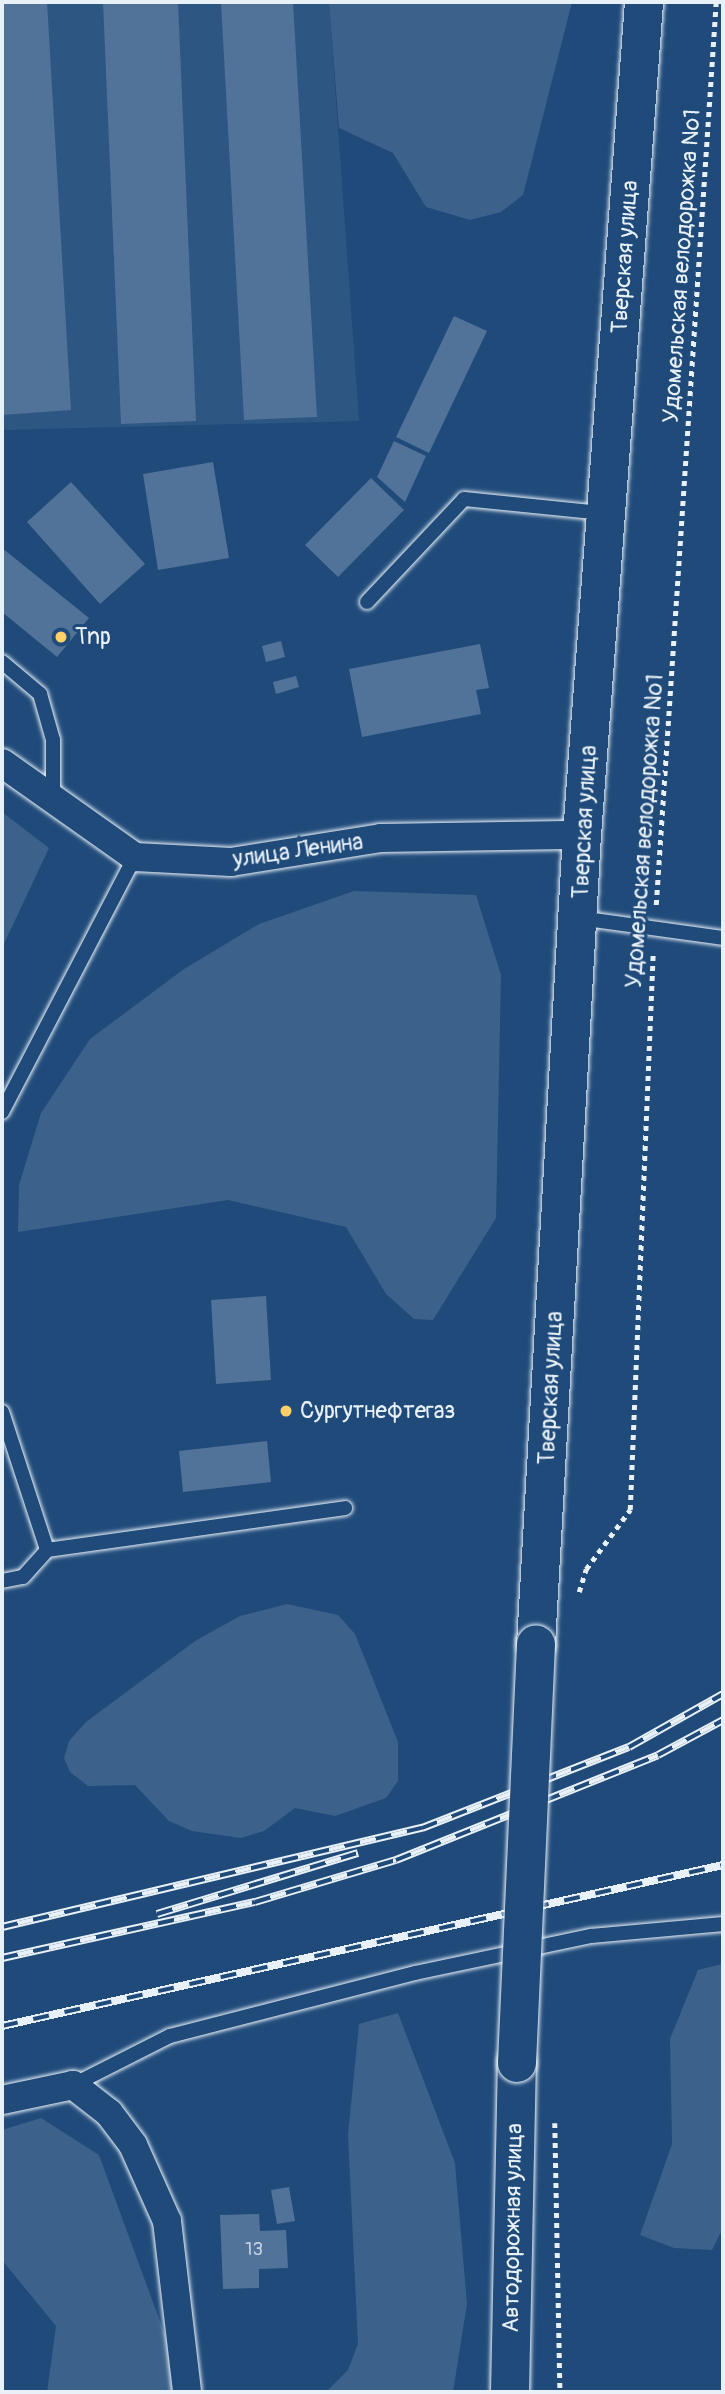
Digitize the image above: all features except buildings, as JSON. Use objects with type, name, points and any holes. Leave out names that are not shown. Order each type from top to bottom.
[{"type":"main road","name":"Тверская улица","points":[[517,2063],[536,1644],[582,835],[645,2]]},
{"type":"main road","name":"Автодорожная улица","points":[[510,2392],[517,2063]]},
{"type":"street","name":"улица Ленина","points":[[2,763],[53,805],[135,857],[231,862],[380,838],[582,835]]},
{"type":"street","points":[[2,2100],[73,2085],[109,2113],[154,2181],[174,2260],[187,2392]]},
{"type":"lane","points":[[366,601],[464,499],[606,513]]},
{"type":"lane","points":[[2,662],[40,694],[53,740],[53,805]]},
{"type":"lane","points":[[2,1112],[135,857]]},
{"type":"lane","points":[[579,918],[723,938]]},
{"type":"lane","points":[[2,1412],[47,1550]]},
{"type":"lane","points":[[2,1581],[23,1577],[47,1550],[345,1508]]},
{"type":"lane","points":[[73,2085],[170,2036],[415,1973],[591,1936],[723,1924]]},
{"type":"path","name":"Удомельская велодорожка №1","points":[[575,1607],[586,1569],[631,1510],[654,929],[716,2]]},
{"type":"path","points":[[554,2116],[561,2143],[560,2392]]},
{"type":"shaded area","points":[[2,2],[329,2],[359,421],[2,430]]},
{"type":"shaded area","points":[[329,2],[572,2],[523,195],[501,212],[470,220],[426,207],[393,153],[339,128]]},
{"type":"shaded area","points":[[2,812],[49,848],[2,948]]},
{"type":"shaded area","points":[[354,891],[476,895],[501,975],[496,1218],[433,1320],[414,1319],[386,1294],[346,1227],[228,1200],[18,1232],[19,1185],[41,1113],[90,1039],[184,969],[259,924]]},
{"type":"shaded area","points":[[287,1604],[338,1615],[355,1634],[398,1742],[398,1781],[386,1798],[335,1816],[295,1808],[264,1831],[241,1838],[192,1831],[169,1821],[135,1785],[88,1786],[70,1772],[64,1758],[69,1741],[86,1722],[195,1641],[240,1616]]},
{"type":"shaded area","points":[[722,1964],[723,2228],[712,2250],[674,2248],[640,2235],[672,2144],[670,2039],[698,1970]]},
{"type":"shaded area","points":[[398,2013],[455,2163],[467,2304],[453,2392],[326,2392],[348,2370],[358,2344],[348,2135],[359,2024]]},
{"type":"shaded area","points":[[41,2118],[99,2155],[172,2354],[173,2392],[47,2392],[56,2326],[2,2260],[2,2130]]},
{"type":"railway","points":[[2,1927],[422,1828],[629,1747],[723,1694]]},
{"type":"railway","points":[[2,1958],[255,1902],[396,1860],[658,1755],[723,1720]]},
{"type":"railway","points":[[157,1914],[358,1853]]},
{"type":"railway","points":[[2,2026],[723,1865]]},
{"type":"place","name":"Tnp","points":[[61,637]]},
{"type":"place","name":"Сургутнефтегаз","points":[[286,1411]]}]
